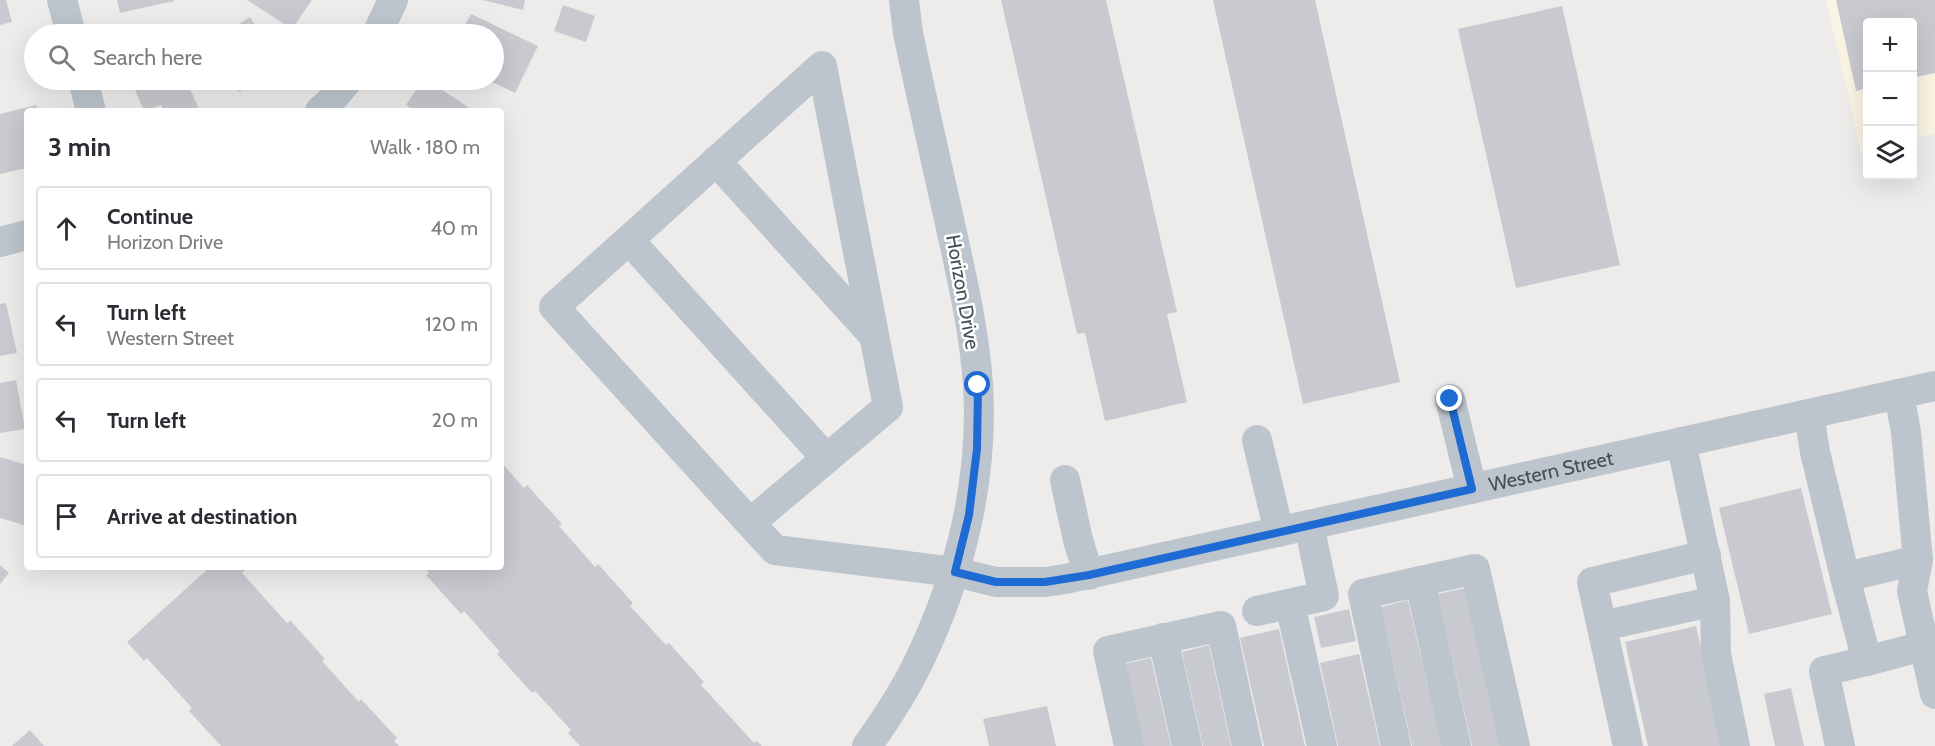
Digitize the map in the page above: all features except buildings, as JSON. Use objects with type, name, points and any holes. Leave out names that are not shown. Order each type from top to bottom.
[{"type":"street","points":[[62,0],[68,24]]},
{"type":"street","points":[[381,24],[393,0]]},
{"type":"street","name":"Horizon Drive","points":[[867,746],[918,663],[939,617],[955,572],[969,515],[977,449],[978,385],[969,315],[908,33],[904,0]]},
{"type":"street","points":[[750,523],[888,407],[822,66],[629,240],[826,458]]},
{"type":"street","points":[[86,90],[90,108]]},
{"type":"street","points":[[323,108],[340,90]]},
{"type":"street","points":[[716,162],[874,336]]},
{"type":"street","points":[[0,242],[24,235]]},
{"type":"street","name":"Western Street","points":[[629,240],[554,307],[775,550],[955,572],[996,582],[1045,582],[1089,575],[1935,386]]},
{"type":"street","points":[[1899,394],[1906,432],[1918,560],[1912,591],[1935,694]]},
{"type":"street","points":[[1450,399],[1472,489]]},
{"type":"street","points":[[1809,414],[1815,452],[1867,661]]},
{"type":"street","points":[[1257,440],[1279,532]]},
{"type":"street","points":[[1681,442],[1715,601],[1716,654],[1735,746]]},
{"type":"street","points":[[1065,480],[1078,540],[1089,575]]},
{"type":"street","points":[[1257,611],[1324,596],[1309,525]]},
{"type":"street","points":[[1628,746],[1592,582],[1706,555]]},
{"type":"street","points":[[1845,577],[1918,560]]},
{"type":"street","points":[[1396,746],[1363,594],[1476,569],[1515,746]]},
{"type":"street","points":[[1420,581],[1456,746]]},
{"type":"street","points":[[1602,626],[1715,601]]},
{"type":"street","points":[[1290,604],[1322,746]]},
{"type":"street","points":[[1129,746],[1108,651],[1221,626],[1247,746]]},
{"type":"street","points":[[1163,638],[1187,746]]},
{"type":"street","points":[[1840,746],[1824,671],[1923,646]]},
{"type":"shaded area","points":[[1826,0],[1935,0],[1935,134],[1917,138],[1917,18],[1863,18],[1863,150],[1861,151]]},
{"type":"route","points":[[978,385],[977,449],[969,515],[955,572],[996,582],[1045,582],[1089,575],[1472,489],[1450,399]]}]
